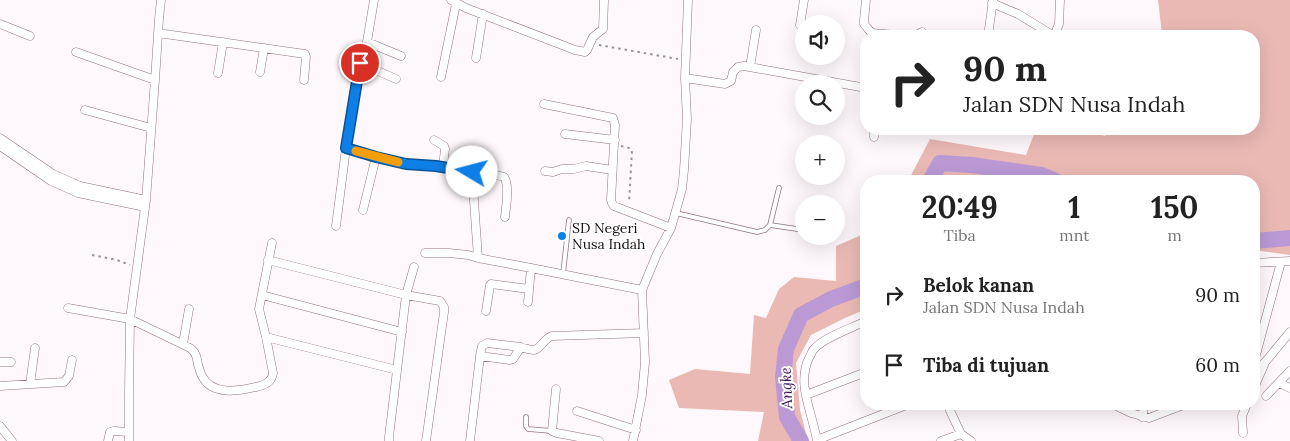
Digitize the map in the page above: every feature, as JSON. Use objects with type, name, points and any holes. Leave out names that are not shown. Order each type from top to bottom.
[{"type":"street","points":[[130,441],[130,319],[145,204],[161,0]]},
{"type":"street","points":[[336,226],[360,63],[367,42],[374,0]]},
{"type":"street","points":[[442,77],[454,2],[585,52],[593,37],[603,29],[604,0]]},
{"type":"street","points":[[633,441],[642,395],[646,350],[642,290],[657,254],[671,228],[682,189],[687,119],[685,60],[688,0]]},
{"type":"street","points":[[802,15],[804,0]]},
{"type":"street","points":[[866,0],[864,24],[869,30]]},
{"type":"street","points":[[1056,30],[1059,24],[1060,0]]},
{"type":"street","points":[[989,30],[993,1],[1044,30]]},
{"type":"street","points":[[476,58],[483,14]]},
{"type":"street","points":[[0,24],[30,36]]},
{"type":"street","points":[[750,67],[756,30]]},
{"type":"street","points":[[158,33],[305,54],[304,80]]},
{"type":"street","points":[[218,73],[222,42]]},
{"type":"street","points":[[367,42],[401,56]]},
{"type":"street","points":[[260,72],[264,48]]},
{"type":"street","points":[[76,52],[155,80]]},
{"type":"street","points":[[360,63],[396,79]]},
{"type":"street","points":[[685,78],[725,84],[731,81],[738,67],[750,67],[860,87]]},
{"type":"street","points":[[544,104],[613,118],[615,142],[612,170],[612,203],[614,206],[671,228]]},
{"type":"street","points":[[85,110],[151,128]]},
{"type":"street","points":[[565,134],[615,142]]},
{"type":"street","points":[[0,138],[53,174],[80,186],[145,204]]},
{"type":"street","points":[[434,140],[444,146],[443,167]]},
{"type":"street","points":[[0,146],[51,181],[78,193],[145,204]]},
{"type":"street","points":[[346,148],[406,164],[443,167],[502,177],[506,179],[507,187],[505,216]]},
{"type":"street","points":[[363,210],[376,157]]},
{"type":"street","points":[[545,171],[570,170],[586,166],[612,170]]},
{"type":"street","points":[[472,172],[478,258]]},
{"type":"street","points":[[68,308],[130,319],[183,344],[193,350],[205,381],[216,388],[235,390],[261,386],[269,382],[272,377],[272,367],[259,309],[272,242]]},
{"type":"street","points":[[424,253],[468,255],[642,290]]},
{"type":"street","points":[[268,260],[406,295],[440,301],[444,307],[426,441]]},
{"type":"street","points":[[1260,264],[1290,261]]},
{"type":"street","points":[[1260,340],[1281,262]]},
{"type":"street","points":[[389,441],[406,295],[414,267]]},
{"type":"street","points":[[528,302],[532,268]]},
{"type":"street","points":[[486,311],[491,284],[529,289]]},
{"type":"street","points":[[262,295],[402,332]]},
{"type":"street","points":[[183,344],[189,309]]},
{"type":"street","points":[[860,324],[827,339],[814,348],[807,362],[804,374],[806,395],[817,440],[894,410]]},
{"type":"street","points":[[1260,366],[1290,332]]},
{"type":"street","points":[[470,441],[482,346],[487,343],[534,350],[546,338],[552,336],[644,333]]},
{"type":"street","points":[[266,337],[397,370]]},
{"type":"street","points":[[480,356],[510,360],[515,358],[521,347]]},
{"type":"street","points":[[30,384],[35,348]]},
{"type":"street","points":[[0,386],[66,382],[72,360]]},
{"type":"street","points":[[1260,374],[1266,361]]},
{"type":"street","points":[[0,362],[11,362]]},
{"type":"street","points":[[1266,396],[1290,371]]},
{"type":"street","points":[[806,395],[860,374]]},
{"type":"street","points":[[1279,383],[1290,388]]},
{"type":"street","points":[[556,389],[552,430],[557,433],[599,441]]},
{"type":"street","points":[[950,410],[961,434],[971,441]]},
{"type":"street","points":[[1126,410],[1149,418],[1170,410]]},
{"type":"street","points":[[1142,417],[1144,410]]},
{"type":"street","points":[[1243,434],[1242,416],[1244,410]]},
{"type":"street","points":[[577,411],[636,430]]},
{"type":"street","points":[[0,426],[12,441]]},
{"type":"street","points":[[108,441],[110,432],[129,432]]},
{"type":"street","points":[[941,441],[961,434]]},
{"type":"lane","points":[[676,213],[757,232],[765,230],[770,225],[779,188]]},
{"type":"lane","points":[[564,274],[569,220]]},
{"type":"lane","points":[[770,225],[795,229]]},
{"type":"lane","points":[[526,417],[528,429],[552,430]]},
{"type":"path","points":[[590,43],[685,60]]},
{"type":"path","points":[[615,142],[632,150],[629,211]]},
{"type":"path","points":[[92,255],[118,260],[137,268]]},
{"type":"shaded area","points":[[1158,0],[1290,0],[1290,255],[1260,251],[1260,175],[911,175],[930,139],[1026,155],[1034,135],[1260,135],[1260,30],[1162,30]]},
{"type":"shaded area","points":[[860,236],[860,312],[811,335],[796,363],[800,410],[808,441],[758,441],[764,412],[679,408],[669,380],[695,369],[750,374],[754,315],[766,318],[779,289],[794,277],[836,281],[836,246],[845,245],[845,242]]},
{"type":"waterway","name":"Angke","points":[[933,175],[940,163],[972,165],[1041,175]]},
{"type":"waterway","name":"Angke","points":[[1260,240],[1290,238]]},
{"type":"waterway","name":"Angke","points":[[801,441],[787,417],[783,377],[786,349],[801,315],[831,299],[860,288]]},
{"type":"slow traffic","points":[[356,151],[398,162]]},
{"type":"place","name":"SD Negeri Nusa Indah","points":[[562,236]]},
{"type":"route","points":[[360,63],[346,148],[406,164],[436,166],[472,172]]}]
